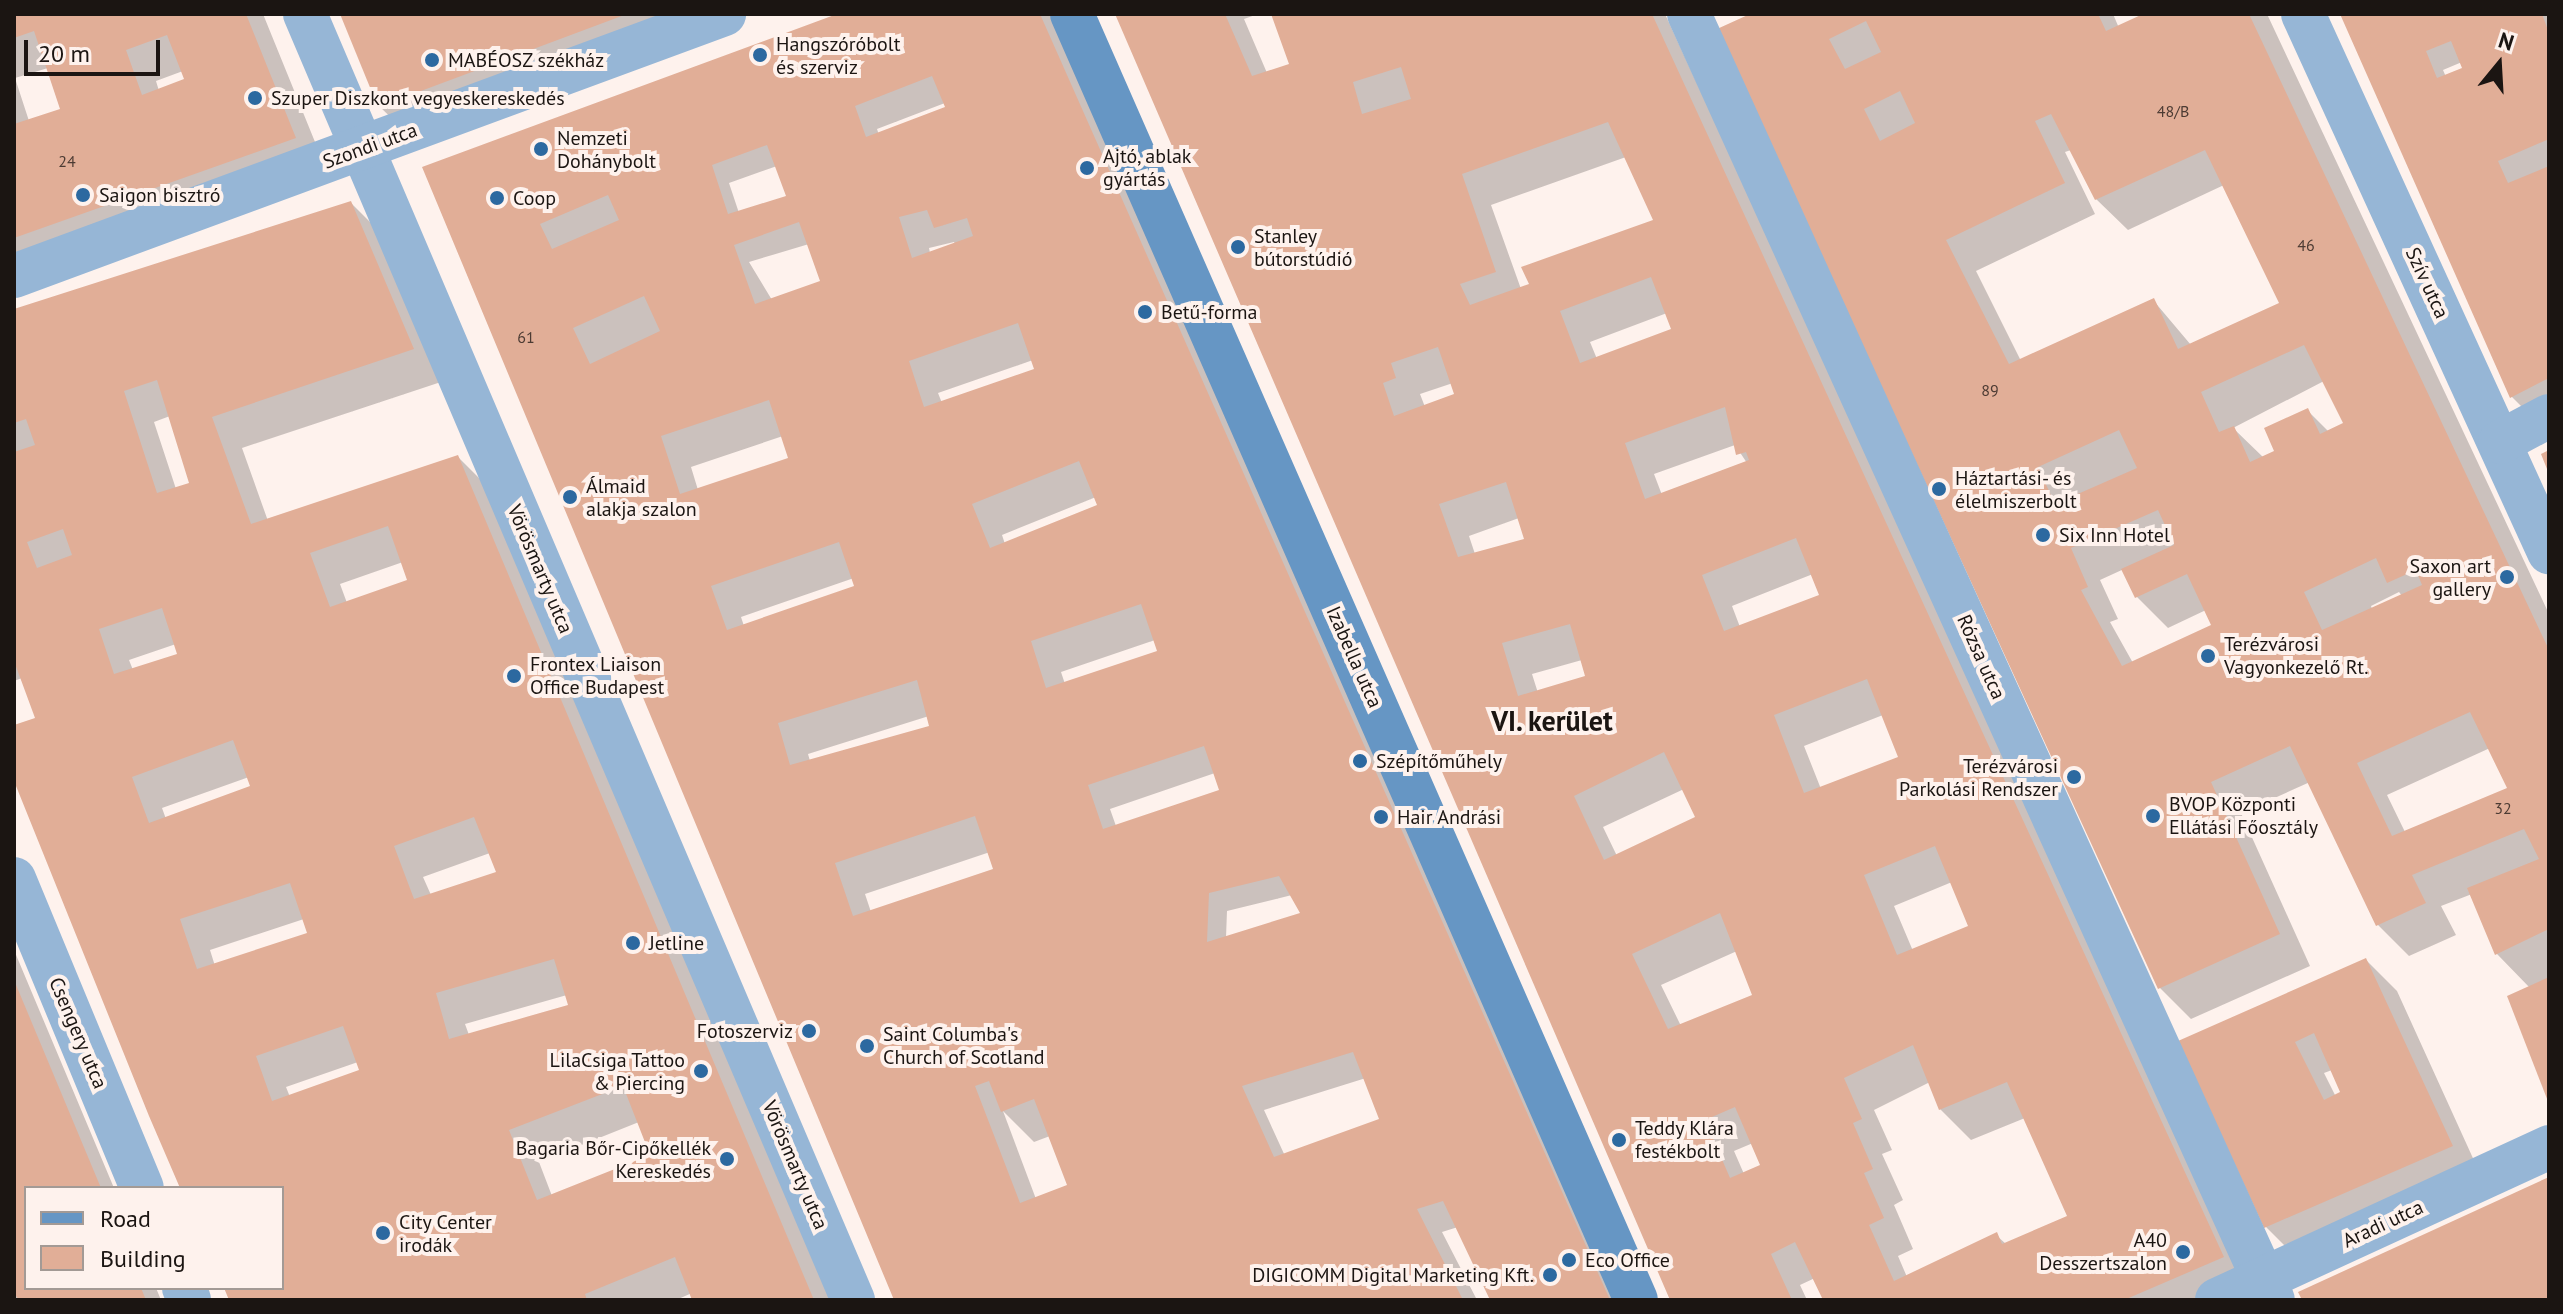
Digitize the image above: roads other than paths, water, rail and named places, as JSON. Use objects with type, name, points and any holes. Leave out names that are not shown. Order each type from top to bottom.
[{"type":"street","name":"Vörösmarty utca","points":[[305,14],[853,1300]]},
{"type":"street","name":"Szondi utca","points":[[14,276],[724,14]]},
{"type":"street","name":"Izabella utca","points":[[1072,14],[1636,1300]]},
{"type":"street","name":"Rózsa utca","points":[[1689,14],[2269,1290]]},
{"type":"street","name":"Szív utca","points":[[2303,14],[2549,552]]},
{"type":"street","points":[[2500,442],[2549,416]]},
{"type":"street","name":"Csengery utca","points":[[14,879],[141,1186]]},
{"type":"street","name":"Aradi utca","points":[[2217,1300],[2269,1290],[2549,1147]]},
{"type":"place","name":"Hangszóróbolt és szerviz","points":[[760,55]]},
{"type":"place","name":"MABÉOSZ székház","points":[[432,60]]},
{"type":"place","name":"Szuper Diszkont vegyeskereskedés","points":[[255,98]]},
{"type":"place","name":"Nemzeti Dohánybolt","points":[[541,149]]},
{"type":"place","name":"Ajtó, ablak gyártás","points":[[1087,168]]},
{"type":"place","name":"Saigon bisztró","points":[[83,195]]},
{"type":"place","name":"Coop","points":[[497,198]]},
{"type":"place","name":"Stanley bútorstúdió","points":[[1238,247]]},
{"type":"place","name":"Betű-forma","points":[[1145,312]]},
{"type":"place","name":"Háztartási- és élelmiszerbolt","points":[[1939,489]]},
{"type":"place","name":"Álmaid alakja szalon","points":[[570,497]]},
{"type":"place","name":"Six Inn Hotel","points":[[2043,535]]},
{"type":"place","name":"Saxon art gallery","points":[[2507,577]]},
{"type":"place","name":"Terézvárosi Vagyonkezelő Rt.","points":[[2208,656]]},
{"type":"place","name":"Frontex Liaison Office Budapest","points":[[514,676]]},
{"type":"place","name":"Szépítőműhely","points":[[1360,761]]},
{"type":"place","name":"Terézvárosi Parkolási Rendszer","points":[[2074,777]]},
{"type":"place","name":"BVOP Központi Ellátási Főosztály","points":[[2153,816]]},
{"type":"place","name":"Hair Andrási","points":[[1381,817]]},
{"type":"place","name":"Jetline","points":[[633,943]]},
{"type":"place","name":"Fotoszerviz","points":[[809,1031]]},
{"type":"place","name":"Saint Columba's Church of Scotland","points":[[867,1046]]},
{"type":"place","name":"LilaCsiga Tattoo & Piercing","points":[[701,1071]]},
{"type":"place","name":"Teddy Klára festékbolt","points":[[1619,1140]]},
{"type":"place","name":"Bagaria Bőr-Cipőkellék Kereskedés","points":[[727,1159]]},
{"type":"place","name":"City Center irodák","points":[[383,1233]]},
{"type":"place","name":"A40 Desszertszalon","points":[[2183,1252]]},
{"type":"place","name":"Eco Office","points":[[1569,1260]]},
{"type":"place","name":"DIGICOMM Digital Marketing Kft.","points":[[1550,1275]]},
{"type":"district","name":"VI. kerület","points":[[1552,721]]}]
